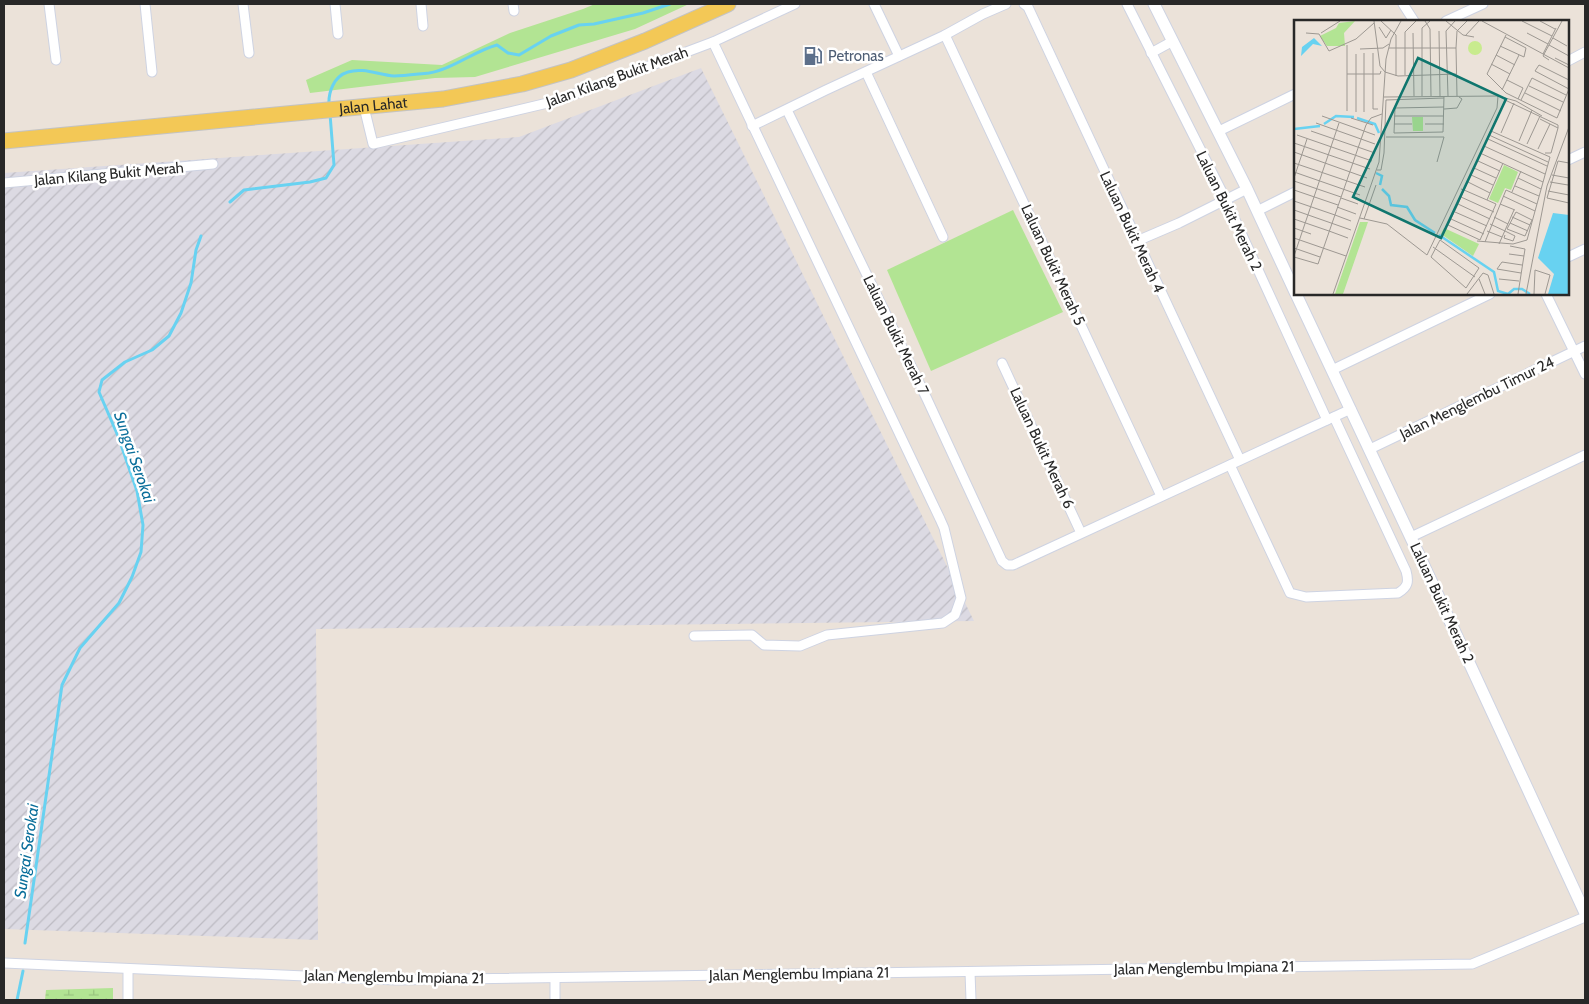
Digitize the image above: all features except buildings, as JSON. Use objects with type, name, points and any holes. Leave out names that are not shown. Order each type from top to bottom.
[{"type":"main road","name":"Jalan Lahat","points":[[4,140],[443,99],[522,84],[563,72],[646,42],[728,4]]},
{"type":"street","points":[[49,4],[56,60]]},
{"type":"street","points":[[145,4],[152,72]]},
{"type":"street","points":[[244,4],[249,53]]},
{"type":"street","points":[[334,4],[338,34]]},
{"type":"street","points":[[421,4],[423,26]]},
{"type":"street","name":"Jalan Kilang Bukit Merah","points":[[364,107],[373,144],[556,101],[713,42],[795,4]]},
{"type":"street","points":[[874,4],[899,56]]},
{"type":"street","points":[[752,126],[945,35],[983,14],[1006,4]]},
{"type":"street","name":"Laluan Bukit Merah 4","points":[[1024,4],[1028,7],[1240,460]]},
{"type":"street","name":"Laluan Bukit Merah 2","points":[[1127,4],[1226,200],[1330,418],[1406,571],[1408,583],[1405,589],[1398,593],[1306,597],[1290,593],[1230,465]]},
{"type":"street","name":"Laluan Bukit Merah 2","points":[[1154,4],[1219,131],[1294,289]]},
{"type":"street","points":[[1403,4],[1413,20]]},
{"type":"street","points":[[1448,20],[1483,4]]},
{"type":"street","name":"Laluan Bukit Merah 5","points":[[945,35],[1161,496]]},
{"type":"street","points":[[1152,53],[1173,41]]},
{"type":"street","points":[[694,636],[752,635],[764,645],[800,646],[827,635],[943,623],[955,615],[961,598],[944,528],[940,519],[713,42]]},
{"type":"street","points":[[1569,60],[1585,52]]},
{"type":"street","points":[[866,72],[944,237]]},
{"type":"street","points":[[1219,131],[1294,94]]},
{"type":"street","name":"Laluan Bukit Merah 7","points":[[787,110],[927,399],[1002,561],[1007,566],[1012,565],[1081,533]]},
{"type":"street","points":[[1569,160],[1585,152]]},
{"type":"street","name":"Jalan Kilang Bukit Merah","points":[[4,183],[213,164]]},
{"type":"street","points":[[1137,241],[1247,189]]},
{"type":"street","points":[[1257,210],[1294,192]]},
{"type":"street","points":[[1569,257],[1585,249]]},
{"type":"street","name":"Laluan Bukit Merah 2","points":[[1297,295],[1411,537],[1585,915]]},
{"type":"street","points":[[1332,370],[1488,295]]},
{"type":"street","points":[[1547,295],[1585,374]]},
{"type":"street","name":"Jalan Menglembu Timur 24","points":[[1370,449],[1585,346]]},
{"type":"street","name":"Laluan Bukit Merah 6","points":[[1002,363],[1081,533]]},
{"type":"street","points":[[1081,533],[1351,409]]},
{"type":"street","points":[[1411,537],[1585,455]]},
{"type":"street","name":"Jalan Menglembu Impiana 21","points":[[4,963],[396,980],[1472,964],[1585,915]]},
{"type":"street","points":[[128,969],[128,1000]]},
{"type":"street","points":[[970,972],[971,1000]]},
{"type":"street","points":[[555,978],[555,1000]]},
{"type":"shaded area","points":[[701,68],[974,621],[316,629],[318,940],[4,929],[4,173],[519,137]]},
{"type":"green space","points":[[595,4],[689,4],[635,29],[475,77],[435,78],[310,93],[306,80],[352,60],[442,65],[510,33]]},
{"type":"green space","points":[[1013,210],[1063,312],[931,371],[887,270]]},
{"type":"green space","points":[[113,988],[113,1000],[45,1000],[46,990]]},
{"type":"waterway","name":"Sungai Serokai","points":[[329,106],[333,85],[339,77],[348,72],[365,71],[394,76],[429,73],[447,68],[480,51],[497,45],[508,53],[519,55],[551,36],[579,25],[594,24],[643,13],[670,4]]},
{"type":"waterway","name":"Sungai Serokai","points":[[230,202],[244,190],[310,182],[326,178],[334,165],[330,114]]},
{"type":"waterway","name":"Sungai Serokai","points":[[25,943],[62,685],[80,648],[119,603],[132,577],[141,552],[143,525],[137,491],[118,436],[99,392],[102,380],[125,362],[152,350],[169,336],[181,313],[191,283],[196,250],[201,236]]},
{"type":"waterway","name":"Sungai Serokai","points":[[17,1000],[23,971]]},
{"type":"place","name":"Petronas","points":[[813,56]]}]
